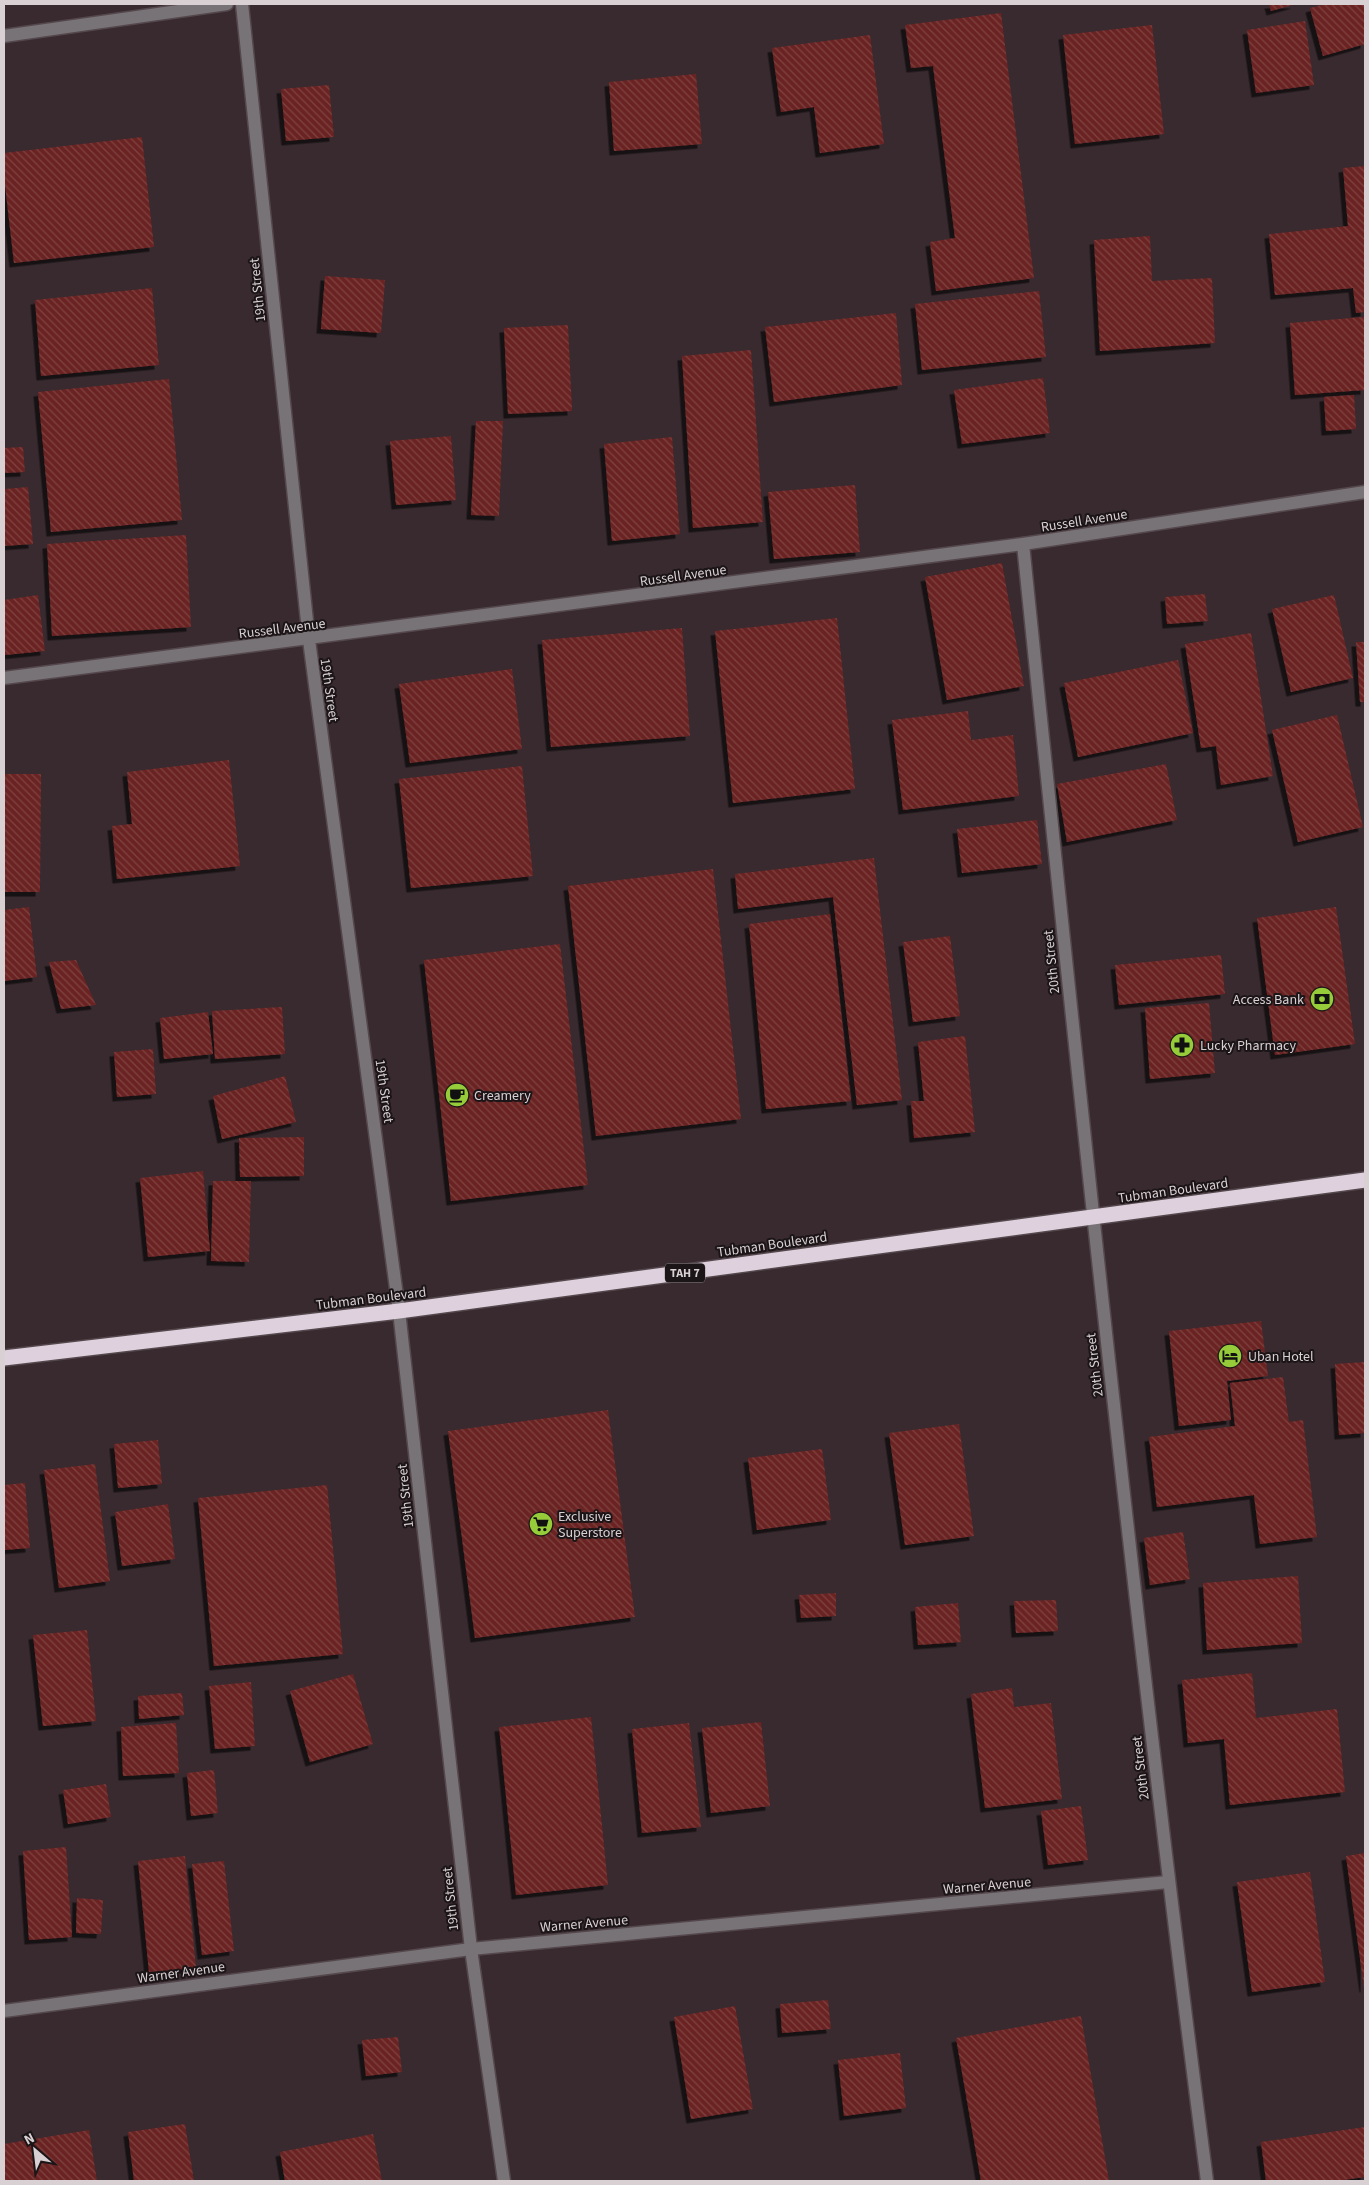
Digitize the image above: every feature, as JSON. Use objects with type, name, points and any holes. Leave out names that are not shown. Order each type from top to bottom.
[{"type":"highway","name":"Tubman Boulevard","points":[[4,1358],[400,1311],[1365,1180]]},
{"type":"street","points":[[4,36],[227,4]]},
{"type":"street","name":"19th Street","points":[[242,4],[308,640],[400,1311],[471,1949],[504,2181]]},
{"type":"street","name":"Russell Avenue","points":[[4,678],[308,640],[1023,544],[1365,492]]},
{"type":"street","name":"20th Street","points":[[1023,544],[1092,1218],[1168,1882],[1207,2181]]},
{"type":"street","name":"Warner Avenue","points":[[4,2011],[471,1949],[1168,1882]]},
{"type":"building","points":[[1269,4],[1296,4],[1271,11]]},
{"type":"building","points":[[1325,4],[1365,4],[1365,44],[1323,56],[1310,8]]},
{"type":"building","points":[[1001,13],[1034,278],[936,291],[930,242],[955,238],[933,66],[911,68],[905,25]]},
{"type":"building","points":[[1305,21],[1314,85],[1256,93],[1247,30]]},
{"type":"building","points":[[1152,25],[1164,134],[1075,144],[1063,35]]},
{"type":"building","points":[[870,35],[884,144],[820,153],[814,107],[781,112],[772,48]]},
{"type":"building","points":[[696,74],[702,144],[614,151],[609,82]]},
{"type":"building","points":[[329,85],[334,137],[286,141],[281,89]]},
{"type":"building","points":[[142,137],[154,247],[14,263],[4,176],[4,153]]},
{"type":"building","points":[[1365,166],[1365,312],[1356,313],[1353,288],[1275,295],[1269,234],[1348,226],[1343,168]]},
{"type":"building","points":[[1150,236],[1152,281],[1212,278],[1215,343],[1100,351],[1094,240]]},
{"type":"building","points":[[325,276],[385,280],[381,333],[321,329]]},
{"type":"building","points":[[152,288],[159,365],[41,376],[35,300]]},
{"type":"building","points":[[1039,291],[1046,357],[922,370],[915,304]]},
{"type":"building","points":[[896,313],[902,385],[774,402],[765,327]]},
{"type":"building","points":[[1364,317],[1365,390],[1295,395],[1290,323]]},
{"type":"building","points":[[568,325],[572,411],[508,414],[504,328]]},
{"type":"building","points":[[751,350],[763,522],[693,528],[682,356]]},
{"type":"building","points":[[1043,378],[1050,433],[962,444],[954,390]]},
{"type":"building","points":[[169,379],[182,520],[51,532],[38,392]]},
{"type":"building","points":[[1354,395],[1356,429],[1326,431],[1324,397]]},
{"type":"building","points":[[476,421],[503,421],[499,516],[471,515]]},
{"type":"building","points":[[451,436],[456,500],[396,505],[390,441]]},
{"type":"building","points":[[672,437],[680,534],[612,541],[604,444]]},
{"type":"building","points":[[23,447],[25,472],[4,473],[4,448]]},
{"type":"building","points":[[855,485],[860,552],[774,559],[768,492]]},
{"type":"building","points":[[28,487],[33,544],[4,546],[4,489]]},
{"type":"building","points":[[186,535],[191,627],[52,636],[47,544]]},
{"type":"building","points":[[1002,563],[1024,686],[947,700],[925,577]]},
{"type":"building","points":[[1205,594],[1208,621],[1167,624],[1165,597]]},
{"type":"building","points":[[38,595],[45,651],[5,655],[4,600]]},
{"type":"building","points":[[1334,595],[1353,678],[1291,692],[1272,609]]},
{"type":"building","points":[[837,618],[855,789],[733,803],[715,631]]},
{"type":"building","points":[[682,628],[690,736],[551,747],[542,640]]},
{"type":"building","points":[[1251,633],[1273,776],[1221,785],[1216,746],[1201,748],[1185,644]]},
{"type":"building","points":[[1356,642],[1365,642],[1365,702],[1360,702]]},
{"type":"building","points":[[1178,660],[1193,733],[1078,757],[1064,683]]},
{"type":"building","points":[[512,669],[522,749],[410,763],[399,684]]},
{"type":"building","points":[[968,711],[971,740],[1013,735],[1019,796],[903,810],[892,720]]},
{"type":"building","points":[[1337,715],[1363,827],[1298,842],[1272,730]]},
{"type":"building","points":[[229,760],[240,866],[117,879],[112,826],[132,824],[127,772]]},
{"type":"building","points":[[1166,764],[1177,820],[1067,842],[1057,784]]},
{"type":"building","points":[[522,766],[533,876],[411,888],[399,779]]},
{"type":"building","points":[[4,774],[41,774],[40,892],[4,892]]},
{"type":"building","points":[[1037,820],[1042,864],[962,873],[957,829]]},
{"type":"building","points":[[874,858],[902,1100],[857,1105],[833,897],[738,909],[735,874]]},
{"type":"building","points":[[713,869],[741,1119],[596,1136],[568,886]]},
{"type":"building","points":[[29,907],[37,977],[4,981],[4,910]]},
{"type":"building","points":[[1336,907],[1355,1044],[1275,1055],[1257,918]]},
{"type":"building","points":[[830,914],[851,1101],[766,1109],[749,924]]},
{"type":"building","points":[[950,936],[960,1016],[913,1022],[903,942]]},
{"type":"building","points":[[560,944],[588,1185],[451,1201],[424,960]]},
{"type":"building","points":[[1221,955],[1225,994],[1119,1005],[1115,965]]},
{"type":"building","points":[[76,960],[96,1005],[61,1009],[49,962]]},
{"type":"building","points":[[1209,1003],[1215,1073],[1150,1079],[1145,1008]]},
{"type":"building","points":[[282,1007],[285,1054],[215,1059],[212,1011]]},
{"type":"building","points":[[208,1012],[213,1054],[164,1059],[160,1018]]},
{"type":"building","points":[[965,1036],[975,1132],[914,1138],[911,1101],[924,1101],[918,1042]]},
{"type":"building","points":[[153,1049],[156,1094],[117,1097],[114,1052]]},
{"type":"building","points":[[285,1076],[296,1122],[222,1139],[213,1096]]},
{"type":"building","points":[[304,1137],[304,1176],[240,1177],[239,1138]]},
{"type":"building","points":[[203,1171],[210,1251],[148,1257],[140,1178]]},
{"type":"building","points":[[213,1181],[251,1181],[249,1262],[211,1261]]},
{"type":"building","points":[[1261,1321],[1268,1376],[1227,1381],[1231,1420],[1179,1426],[1169,1331]]},
{"type":"building","points":[[1365,1362],[1365,1433],[1339,1435],[1335,1364]]},
{"type":"building","points":[[1283,1377],[1289,1422],[1303,1420],[1317,1537],[1260,1544],[1254,1495],[1157,1507],[1149,1437],[1235,1426],[1230,1383]]},
{"type":"building","name":"Exclusive Superstore","points":[[608,1410],[635,1617],[475,1638],[448,1431]]},
{"type":"building","points":[[959,1424],[974,1536],[905,1545],[889,1433]]},
{"type":"building","points":[[158,1440],[162,1484],[118,1488],[114,1444]]},
{"type":"building","points":[[822,1449],[831,1520],[757,1530],[748,1458]]},
{"type":"building","points":[[95,1464],[110,1581],[59,1588],[44,1470]]},
{"type":"building","points":[[25,1483],[30,1548],[4,1550],[4,1485]]},
{"type":"building","points":[[327,1485],[343,1654],[214,1666],[198,1498]]},
{"type":"building","points":[[168,1504],[175,1559],[122,1566],[115,1512]]},
{"type":"building","points":[[1183,1532],[1190,1579],[1150,1585],[1144,1538]]},
{"type":"building","points":[[1298,1576],[1302,1643],[1207,1650],[1203,1583]]},
{"type":"building","points":[[836,1593],[836,1616],[801,1618],[799,1595]]},
{"type":"building","points":[[1056,1600],[1058,1631],[1016,1633],[1014,1601]]},
{"type":"building","points":[[958,1603],[961,1642],[918,1645],[915,1607]]},
{"type":"building","points":[[87,1630],[96,1721],[43,1726],[33,1635]]},
{"type":"building","points":[[1252,1673],[1256,1718],[1337,1709],[1345,1792],[1230,1805],[1224,1739],[1188,1743],[1182,1680]]},
{"type":"building","points":[[353,1674],[373,1744],[310,1762],[290,1691]]},
{"type":"building","points":[[251,1682],[255,1746],[215,1749],[209,1686]]},
{"type":"building","points":[[1012,1688],[1014,1707],[1051,1703],[1062,1799],[985,1808],[971,1694]]},
{"type":"building","points":[[182,1693],[184,1715],[139,1719],[138,1696]]},
{"type":"building","points":[[591,1717],[608,1885],[516,1895],[499,1727]]},
{"type":"building","points":[[761,1722],[770,1806],[711,1813],[702,1728]]},
{"type":"building","points":[[176,1723],[179,1773],[123,1776],[121,1727]]},
{"type":"building","points":[[689,1723],[701,1827],[642,1833],[632,1729]]},
{"type":"building","points":[[214,1770],[218,1813],[191,1816],[187,1773]]},
{"type":"building","points":[[106,1784],[111,1817],[68,1824],[63,1790]]},
{"type":"building","points":[[1081,1806],[1088,1860],[1048,1865],[1041,1811]]},
{"type":"building","points":[[66,1847],[72,1937],[29,1940],[23,1851]]},
{"type":"building","points":[[1365,1853],[1365,1988],[1364,1988],[1346,1856]]},
{"type":"building","points":[[185,1856],[196,1968],[149,1972],[138,1861]]},
{"type":"building","points":[[224,1861],[234,1951],[202,1955],[192,1864]]},
{"type":"building","points":[[1310,1872],[1325,1982],[1252,1992],[1237,1882]]},
{"type":"building","points":[[77,1898],[103,1900],[101,1934],[76,1933]]},
{"type":"building","points":[[828,2000],[831,2029],[782,2033],[780,2004]]},
{"type":"building","points":[[735,2006],[753,2109],[691,2119],[674,2017]]},
{"type":"building","points":[[1081,2016],[1109,2181],[981,2181],[956,2038]]},
{"type":"building","points":[[398,2037],[402,2072],[366,2076],[362,2040]]},
{"type":"building","points":[[900,2053],[906,2108],[844,2116],[838,2060]]},
{"type":"building","points":[[185,2124],[194,2181],[134,2181],[128,2132]]},
{"type":"building","points":[[1365,2127],[1365,2177],[1336,2181],[1266,2181],[1261,2142]]},
{"type":"building","points":[[89,2130],[97,2181],[4,2181],[4,2144]]},
{"type":"building","points":[[373,2134],[382,2181],[285,2181],[280,2152]]},
{"type":"place","name":"Access Bank","points":[[1322,999]]},
{"type":"place","name":"Lucky Pharmacy","points":[[1182,1045]]},
{"type":"place","name":"Creamery","points":[[457,1095]]},
{"type":"place","name":"Uban Hotel","points":[[1230,1356]]},
{"type":"place","name":"Exclusive Superstore","points":[[541,1524]]}]
